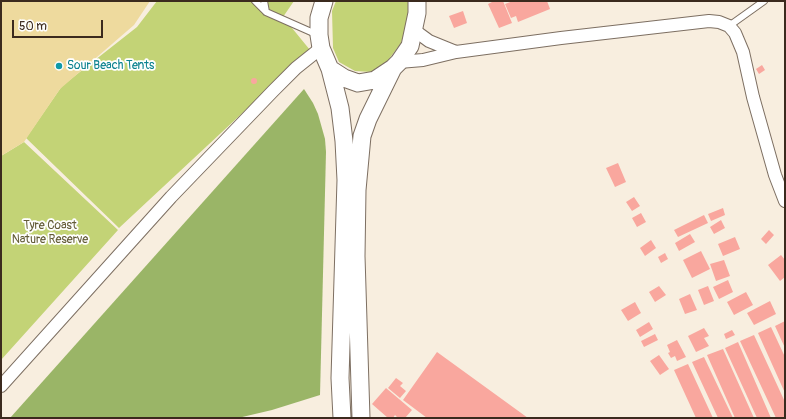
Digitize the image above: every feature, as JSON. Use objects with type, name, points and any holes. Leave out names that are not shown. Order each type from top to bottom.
[{"type":"main road","points":[[324,1],[319,18],[320,42],[330,69],[340,108],[344,141],[346,180],[340,378],[342,418]]},
{"type":"main road","points":[[361,418],[356,256],[357,190],[362,136],[368,119],[396,65],[410,46],[420,5]]},
{"type":"main road","points":[[330,69],[344,78],[358,83],[375,80],[396,65]]},
{"type":"street","points":[[396,65],[456,52],[561,38],[709,21],[719,22],[729,26],[735,33],[744,52],[758,117],[774,175],[785,201]]},
{"type":"street","points":[[414,30],[429,42],[456,52]]},
{"type":"street","points":[[1,386],[171,197],[320,42]]},
{"type":"lane","points":[[255,1],[266,12],[320,42]]},
{"type":"lane","points":[[264,1],[266,12]]},
{"type":"lane","points":[[729,26],[764,1]]},
{"type":"green space","points":[[157,1],[294,1],[283,17],[310,50],[119,228],[26,138],[62,86],[137,27]]},
{"type":"green space","points":[[336,1],[408,1],[408,22],[401,43],[386,63],[372,72],[355,71],[339,62],[333,48],[332,11]]},
{"type":"green space","points":[[304,89],[318,114],[325,139],[326,152],[320,395],[272,410],[238,418],[10,418]]},
{"type":"green space","name":"Tyre Coast Nature Reserve","points":[[24,142],[118,230],[1,360],[1,156]]},
{"type":"sand","name":"Sour Beach Tents","points":[[1,1],[150,1],[134,25],[60,89],[24,142],[1,156]]},
{"type":"building","points":[[494,1],[503,1],[512,23],[499,28],[488,4]]},
{"type":"building","points":[[513,1],[547,1],[550,9],[518,22],[516,16],[511,18],[505,4]]},
{"type":"building","points":[[463,11],[467,23],[454,28],[449,16]]},
{"type":"building","points":[[762,65],[765,70],[759,74],[756,69]]},
{"type":"building","points":[[254,78],[257,81],[254,84],[251,81]]},
{"type":"building","points":[[618,163],[626,182],[615,187],[606,168]]},
{"type":"building","points":[[634,197],[640,206],[632,211],[626,202]]},
{"type":"building","points":[[723,208],[725,215],[711,221],[708,214]]},
{"type":"building","points":[[641,213],[646,222],[637,227],[632,218]]},
{"type":"building","points":[[704,215],[708,223],[678,237],[674,230]]},
{"type":"building","points":[[721,220],[725,228],[714,234],[710,227]]},
{"type":"building","points":[[769,230],[774,235],[766,244],[761,239]]},
{"type":"building","points":[[690,234],[695,242],[679,251],[675,243]]},
{"type":"building","points":[[735,237],[740,249],[723,256],[718,244]]},
{"type":"building","points":[[651,240],[656,248],[645,256],[640,248]]},
{"type":"building","points":[[701,251],[710,269],[692,278],[683,260]]},
{"type":"building","points":[[665,253],[668,259],[661,263],[658,257]]},
{"type":"building","points":[[781,255],[785,260],[785,277],[780,281],[768,265]]},
{"type":"building","points":[[724,260],[730,276],[716,281],[710,264]]},
{"type":"building","points":[[728,280],[733,292],[719,299],[713,287]]},
{"type":"building","points":[[659,286],[666,295],[655,302],[649,292]]},
{"type":"building","points":[[708,286],[714,301],[704,305],[698,290]]},
{"type":"building","points":[[746,292],[753,305],[734,315],[727,302]]},
{"type":"building","points":[[690,294],[697,310],[685,314],[679,299]]},
{"type":"building","points":[[770,301],[776,314],[754,325],[747,313]]},
{"type":"building","points":[[635,302],[641,313],[628,321],[621,310]]},
{"type":"building","points":[[785,321],[785,348],[775,326]]},
{"type":"building","points":[[649,322],[653,329],[640,337],[636,330]]},
{"type":"building","points":[[771,327],[785,357],[785,393],[758,333]]},
{"type":"building","points":[[704,328],[709,336],[704,338],[709,346],[696,352],[688,336]]},
{"type":"building","points":[[732,330],[735,335],[726,339],[724,334]]},
{"type":"building","points":[[655,334],[658,340],[644,347],[641,341]]},
{"type":"building","points":[[754,335],[785,402],[785,418],[776,418],[740,341]]},
{"type":"building","points":[[677,340],[686,357],[677,361],[675,356],[671,358],[668,353],[670,352],[667,345]]},
{"type":"building","points":[[738,342],[771,418],[757,418],[725,348]]},
{"type":"building","points":[[723,349],[754,418],[735,418],[707,355]]},
{"type":"building","points":[[437,352],[528,418],[427,418],[403,400]]},
{"type":"building","points":[[659,355],[669,369],[660,375],[650,361]]},
{"type":"building","points":[[704,357],[733,418],[718,418],[692,362]]},
{"type":"building","points":[[688,364],[713,418],[696,418],[674,370]]},
{"type":"building","points":[[396,378],[403,383],[400,386],[406,391],[400,398],[388,388]]},
{"type":"building","points":[[386,388],[412,410],[405,418],[398,418],[395,415],[393,418],[388,418],[372,404]]},
{"type":"place","name":"Sour Beach Tents","points":[[59,66]]}]
